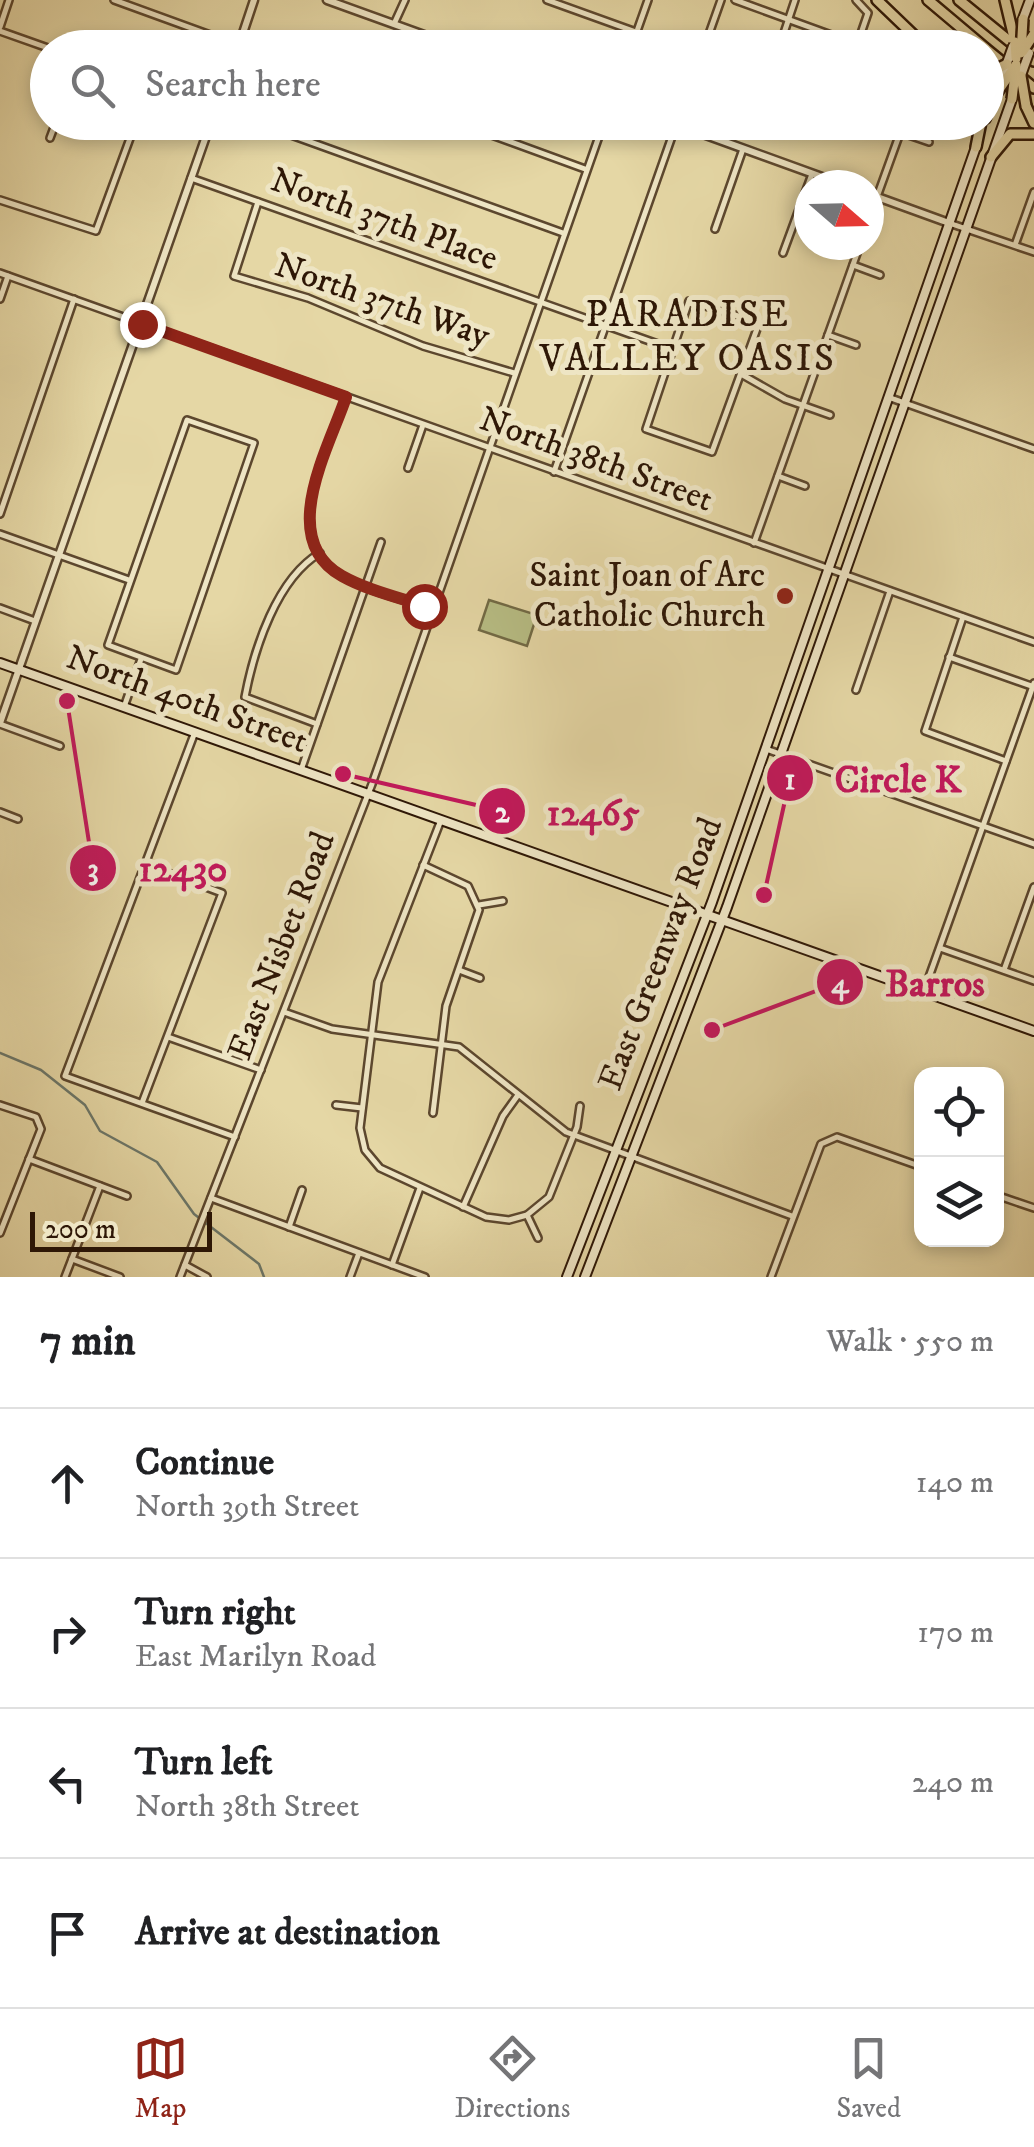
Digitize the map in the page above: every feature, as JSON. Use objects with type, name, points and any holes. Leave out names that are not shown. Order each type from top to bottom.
[{"type":"highway","points":[[878,0],[908,30]]},
{"type":"highway","points":[[928,0],[964,30]]},
{"type":"highway","points":[[960,0],[992,30]]},
{"type":"highway","points":[[1005,0],[1018,18],[1021,76],[1026,106],[1034,122]]},
{"type":"highway","points":[[1012,99],[1022,58],[1015,42],[1018,18]]},
{"type":"highway","points":[[1004,83],[1034,37]]},
{"type":"highway","points":[[1004,63],[1034,88]]},
{"type":"highway","points":[[991,158],[1010,134],[1034,134]]},
{"type":"highway","points":[[976,147],[978,140]]},
{"type":"main road","points":[[1018,18],[1030,0]]},
{"type":"main road","name":"East Greenway Road","points":[[1004,121],[1021,76]]},
{"type":"main road","name":"East Greenway Road","points":[[585,1277],[722,920],[997,140]]},
{"type":"main road","name":"East Greenway Road","points":[[567,1277],[708,915],[976,147]]},
{"type":"main road","points":[[801,648],[816,653]]},
{"type":"main road","name":"North 40th Street","points":[[0,663],[1034,1031]]},
{"type":"main road","points":[[580,1245],[595,1251]]},
{"type":"street","points":[[9,0],[0,29],[30,41]]},
{"type":"street","points":[[114,0],[195,30]]},
{"type":"street","points":[[246,30],[254,0]]},
{"type":"street","points":[[329,0],[410,30]]},
{"type":"street","points":[[394,24],[404,0]]},
{"type":"street","points":[[547,0],[630,30]]},
{"type":"street","points":[[637,30],[648,0]]},
{"type":"street","points":[[710,30],[721,0]]},
{"type":"street","points":[[735,0],[816,30]]},
{"type":"street","points":[[784,30],[795,0]]},
{"type":"street","points":[[856,0],[868,13],[862,30]]},
{"type":"street","points":[[0,200],[96,231],[129,140]]},
{"type":"street","points":[[60,746],[1,718],[205,140]]},
{"type":"street","points":[[305,140],[563,233]]},
{"type":"street","points":[[506,140],[586,169]]},
{"type":"street","name":"East Nisbet Road","points":[[180,1277],[368,794],[597,140]]},
{"type":"street","points":[[554,472],[669,140]]},
{"type":"street","points":[[719,140],[801,170]]},
{"type":"street","points":[[884,170],[897,140]]},
{"type":"street","points":[[922,140],[928,142]]},
{"type":"street","points":[[714,229],[743,149]]},
{"type":"street","name":"North 37th Place","points":[[192,178],[672,349]]},
{"type":"street","points":[[1014,245],[1034,192]]},
{"type":"street","points":[[884,199],[1034,252]]},
{"type":"street","name":"North 37th Way","points":[[258,202],[234,276],[308,298],[422,346],[514,373]]},
{"type":"street","points":[[784,253],[794,225]]},
{"type":"street","points":[[754,543],[855,260]]},
{"type":"street","points":[[853,265],[880,275]]},
{"type":"street","points":[[0,273],[142,324]]},
{"type":"street","points":[[0,300],[8,276]]},
{"type":"street","points":[[0,514],[74,299]]},
{"type":"street","points":[[690,302],[751,320],[758,326],[712,452],[646,429],[672,349],[690,302]]},
{"type":"street","name":"North 38th Street","points":[[142,324],[1034,642]]},
{"type":"street","points":[[828,335],[856,345]]},
{"type":"street","points":[[742,374],[803,406],[830,415]]},
{"type":"street","points":[[346,397],[308,510],[314,544],[334,570],[365,586],[433,609]]},
{"type":"street","points":[[888,397],[1034,449]]},
{"type":"street","points":[[187,420],[254,443],[176,670],[108,645],[130,580],[187,420]]},
{"type":"street","points":[[408,468],[423,425]]},
{"type":"street","points":[[778,476],[805,486]]},
{"type":"street","points":[[0,534],[130,580]]},
{"type":"street","points":[[301,770],[381,542]]},
{"type":"street","points":[[317,724],[245,697],[287,581],[320,554]]},
{"type":"street","points":[[856,690],[890,591]]},
{"type":"street","points":[[0,608],[38,622]]},
{"type":"street","points":[[963,617],[926,732],[1006,762]]},
{"type":"street","points":[[924,992],[1034,686],[949,657]]},
{"type":"street","points":[[124,707],[141,659]]},
{"type":"street","points":[[194,732],[65,1076],[235,1136]]},
{"type":"street","points":[[766,749],[1034,844]]},
{"type":"street","points":[[0,812],[18,819]]},
{"type":"street","points":[[440,820],[378,982],[362,1108],[365,1150],[380,1168],[463,1207],[497,1220],[528,1215],[549,1197],[574,1135],[580,1106]]},
{"type":"street","points":[[142,1104],[222,893],[144,864]]},
{"type":"street","points":[[423,866],[462,881],[479,905],[479,916],[446,1006],[433,1113]]},
{"type":"street","points":[[1004,970],[1034,887]]},
{"type":"street","points":[[479,905],[503,901]]},
{"type":"street","points":[[940,948],[1034,981]]},
{"type":"street","points":[[459,970],[480,978]]},
{"type":"street","points":[[284,1012],[332,1029],[459,1048],[554,1125],[616,1152],[792,1216]]},
{"type":"street","points":[[168,1037],[261,1070]]},
{"type":"street","points":[[463,1207],[503,1116],[518,1094]]},
{"type":"street","points":[[0,1104],[40,1120],[0,1234]]},
{"type":"street","points":[[336,1105],[362,1108]]},
{"type":"street","points":[[771,1277],[821,1144],[837,1137],[914,1165]]},
{"type":"street","points":[[29,1159],[127,1196]]},
{"type":"street","points":[[65,1277],[100,1186]]},
{"type":"street","points":[[391,1265],[420,1188]]},
{"type":"street","points":[[280,1235],[302,1190]]},
{"type":"street","points":[[211,1198],[424,1277]]},
{"type":"street","points":[[1004,1198],[1034,1208]]},
{"type":"street","points":[[528,1215],[538,1238]]},
{"type":"street","points":[[350,1277],[358,1253]]},
{"type":"street","points":[[72,1259],[120,1277]]},
{"type":"street","points":[[185,1264],[207,1277]]},
{"type":"green space","points":[[489,600],[537,615],[527,646],[479,630]]},
{"type":"waterway","points":[[0,1053],[41,1070],[85,1105],[100,1131],[157,1162],[194,1214],[259,1264],[264,1277]]},
{"type":"place","name":"Saint Joan of Arc Catholic Church","points":[[785,596]]},
{"type":"place","name":"12430","points":[[67,701]]},
{"type":"place","name":"12465","points":[[343,774]]},
{"type":"place","name":"Circle K","points":[[764,895]]},
{"type":"place","name":"Barros","points":[[712,1030]]},
{"type":"district","name":"PARADISE VALLEY OASIS","points":[[688,337]]},
{"type":"route","points":[[142,324],[346,397],[308,510],[314,544],[324,560],[343,576],[424,606]]}]
